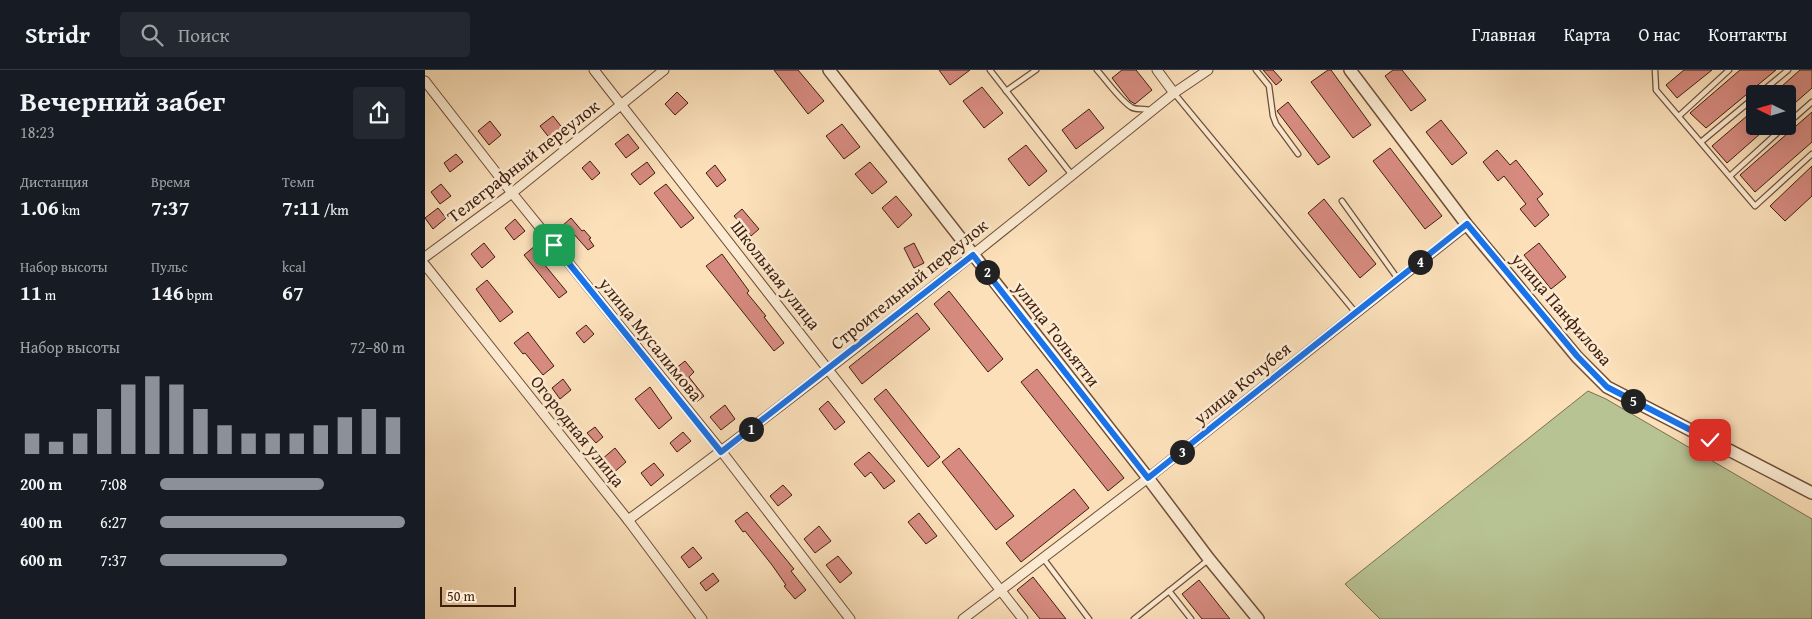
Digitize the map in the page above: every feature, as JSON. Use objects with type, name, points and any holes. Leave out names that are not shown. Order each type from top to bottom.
[{"type":"street","name":"Школьная улица","points":[[594,70],[1023,619]]},
{"type":"street","name":"Телеграфный переулок","points":[[425,257],[512,193],[664,70]]},
{"type":"street","name":"улица Тольятти","points":[[829,70],[1148,478],[1209,559],[1258,619]]},
{"type":"street","points":[[1157,70],[1174,93]]},
{"type":"street","name":"Строительный переулок","points":[[628,520],[829,370],[1174,93],[1207,70]]},
{"type":"street","name":"улица Панфилова","points":[[1350,70],[1467,224],[1577,356],[1607,387],[1812,493]]},
{"type":"street","name":"улица Мусалимова","points":[[425,81],[512,193],[721,452],[850,619]]},
{"type":"street","name":"улица Кочубея","points":[[963,619],[1148,478],[1467,224]]},
{"type":"street","name":"Огородная улица","points":[[425,265],[628,520],[703,619]]},
{"type":"lane","points":[[990,70],[1072,175]]},
{"type":"lane","points":[[1006,92],[1037,70]]},
{"type":"lane","points":[[1097,70],[1128,105],[1136,109],[1144,108],[1152,111]]},
{"type":"lane","points":[[1256,70],[1269,86],[1273,116],[1276,124],[1298,154]]},
{"type":"lane","points":[[1662,70],[1656,73],[1656,90],[1755,206],[1812,154]]},
{"type":"lane","points":[[1679,116],[1729,70]]},
{"type":"lane","points":[[1770,85],[1787,70]]},
{"type":"lane","points":[[1174,93],[1356,313]]},
{"type":"lane","points":[[1796,116],[1812,102]]},
{"type":"lane","points":[[1701,142],[1746,104]]},
{"type":"lane","points":[[1730,176],[1775,135]]},
{"type":"lane","points":[[1342,201],[1399,279]]},
{"type":"lane","points":[[1043,558],[1089,619]]},
{"type":"lane","points":[[1134,619],[1209,559]]},
{"type":"lane","points":[[1169,591],[1191,619]]},
{"type":"green space","points":[[1588,391],[1606,399],[1812,519],[1812,619],[1380,619],[1345,584]]},
{"type":"building","points":[[774,70],[798,70],[824,101],[808,114]]},
{"type":"building","points":[[939,70],[970,70],[950,85]]},
{"type":"building","points":[[1122,70],[1136,70],[1152,90],[1135,104],[1130,101],[1112,78]]},
{"type":"building","points":[[1263,70],[1273,70],[1282,80],[1276,85]]},
{"type":"building","points":[[1328,70],[1331,70],[1371,125],[1353,138],[1311,82]]},
{"type":"building","points":[[1393,70],[1402,70],[1426,100],[1411,111],[1385,76]]},
{"type":"building","points":[[1684,70],[1712,70],[1677,98],[1666,85]]},
{"type":"building","points":[[1740,70],[1776,70],[1758,85],[1746,85],[1746,95],[1706,128],[1690,113]]},
{"type":"building","points":[[1800,70],[1812,70],[1812,88],[1796,102],[1796,85],[1783,85]]},
{"type":"building","points":[[982,87],[1003,113],[984,128],[963,101]]},
{"type":"building","points":[[677,92],[688,103],[675,115],[665,104]]},
{"type":"building","points":[[1288,102],[1330,157],[1318,165],[1277,111]]},
{"type":"building","points":[[1089,109],[1104,128],[1076,149],[1062,130]]},
{"type":"building","points":[[1812,112],[1812,142],[1755,192],[1740,175],[1786,135],[1796,135],[1796,126]]},
{"type":"building","points":[[553,116],[564,130],[551,140],[540,126]]},
{"type":"building","points":[[1746,117],[1746,135],[1759,135],[1727,163],[1712,146]]},
{"type":"building","points":[[1441,120],[1467,153],[1452,165],[1426,132]]},
{"type":"building","points":[[490,121],[501,135],[489,145],[478,131]]},
{"type":"building","points":[[842,124],[860,147],[844,159],[826,136]]},
{"type":"building","points":[[628,134],[639,148],[626,158],[615,144]]},
{"type":"building","points":[[1026,145],[1047,171],[1029,186],[1008,159]]},
{"type":"building","points":[[1390,148],[1442,216],[1425,229],[1373,161]]},
{"type":"building","points":[[1497,150],[1510,165],[1516,160],[1543,194],[1537,199],[1549,215],[1535,227],[1520,209],[1526,204],[1504,176],[1498,181],[1483,162]]},
{"type":"building","points":[[456,154],[463,162],[450,172],[444,163]]},
{"type":"building","points":[[590,161],[600,173],[592,180],[582,168]]},
{"type":"building","points":[[647,162],[655,173],[640,185],[631,174]]},
{"type":"building","points":[[870,162],[887,182],[872,194],[855,174]]},
{"type":"building","points":[[715,165],[726,180],[717,187],[706,173]]},
{"type":"building","points":[[1812,166],[1812,196],[1785,221],[1770,206]]},
{"type":"building","points":[[441,184],[451,196],[440,204],[431,192]]},
{"type":"building","points":[[666,184],[694,218],[681,228],[654,193]]},
{"type":"building","points":[[896,196],[912,215],[898,228],[882,208]]},
{"type":"building","points":[[1324,199],[1376,264],[1360,278],[1308,213]]},
{"type":"building","points":[[438,208],[446,218],[433,229],[425,218]]},
{"type":"building","points":[[742,209],[759,229],[751,236],[734,216]]},
{"type":"building","points":[[571,218],[591,238],[589,239],[594,246],[588,250],[573,233],[569,237],[561,227]]},
{"type":"building","points":[[515,219],[525,231],[514,240],[505,228]]},
{"type":"building","points":[[484,243],[495,257],[482,268],[471,254]]},
{"type":"building","points":[[914,243],[924,263],[914,268],[904,248]]},
{"type":"building","points":[[1539,243],[1566,277],[1551,289],[1524,255]]},
{"type":"building","points":[[535,246],[543,255],[539,258],[567,292],[559,298],[524,255]]},
{"type":"building","points":[[722,254],[749,291],[747,293],[766,316],[764,317],[784,343],[774,351],[706,266]]},
{"type":"building","points":[[487,280],[513,312],[500,322],[476,289]]},
{"type":"building","points":[[949,291],[1003,359],[988,372],[934,304]]},
{"type":"building","points":[[917,313],[930,329],[862,384],[849,367]]},
{"type":"building","points":[[586,325],[594,334],[584,343],[576,333]]},
{"type":"building","points":[[528,332],[554,366],[543,375],[514,343]]},
{"type":"building","points":[[685,361],[694,372],[689,377],[704,396],[694,404],[671,372]]},
{"type":"building","points":[[1037,369],[1124,478],[1108,491],[1021,382]]},
{"type":"building","points":[[563,379],[571,390],[560,399],[552,388]]},
{"type":"building","points":[[650,387],[672,418],[659,429],[635,399]]},
{"type":"building","points":[[886,389],[940,457],[928,467],[874,399]]},
{"type":"building","points":[[828,401],[845,422],[835,430],[819,409]]},
{"type":"building","points":[[725,405],[735,419],[721,430],[710,417]]},
{"type":"building","points":[[595,427],[603,437],[596,443],[587,433]]},
{"type":"building","points":[[683,432],[691,441],[677,452],[670,443]]},
{"type":"building","points":[[615,448],[626,462],[612,474],[601,460]]},
{"type":"building","points":[[959,448],[1014,516],[996,530],[942,462]]},
{"type":"building","points":[[869,452],[895,481],[884,489],[871,472],[865,477],[854,464]]},
{"type":"building","points":[[654,463],[664,475],[651,486],[641,473]]},
{"type":"building","points":[[783,485],[792,495],[778,506],[770,496]]},
{"type":"building","points":[[1074,489],[1089,508],[1021,562],[1006,543]]},
{"type":"building","points":[[747,512],[794,569],[791,571],[806,590],[795,599],[784,586],[786,585],[772,565],[735,521]]},
{"type":"building","points":[[919,513],[937,536],[926,544],[908,522]]},
{"type":"building","points":[[819,526],[831,541],[815,553],[804,539]]},
{"type":"building","points":[[693,547],[702,558],[689,568],[681,557]]},
{"type":"building","points":[[838,556],[852,573],[840,583],[826,565]]},
{"type":"building","points":[[713,573],[719,581],[706,591],[700,583]]},
{"type":"building","points":[[1033,577],[1066,619],[1040,619],[1017,590]]},
{"type":"building","points":[[1199,580],[1230,619],[1202,619],[1182,594]]},
{"type":"route","points":[[554,245],[721,452],[829,370],[973,255],[1148,478],[1467,224],[1577,356],[1607,387],[1710,440]]}]
